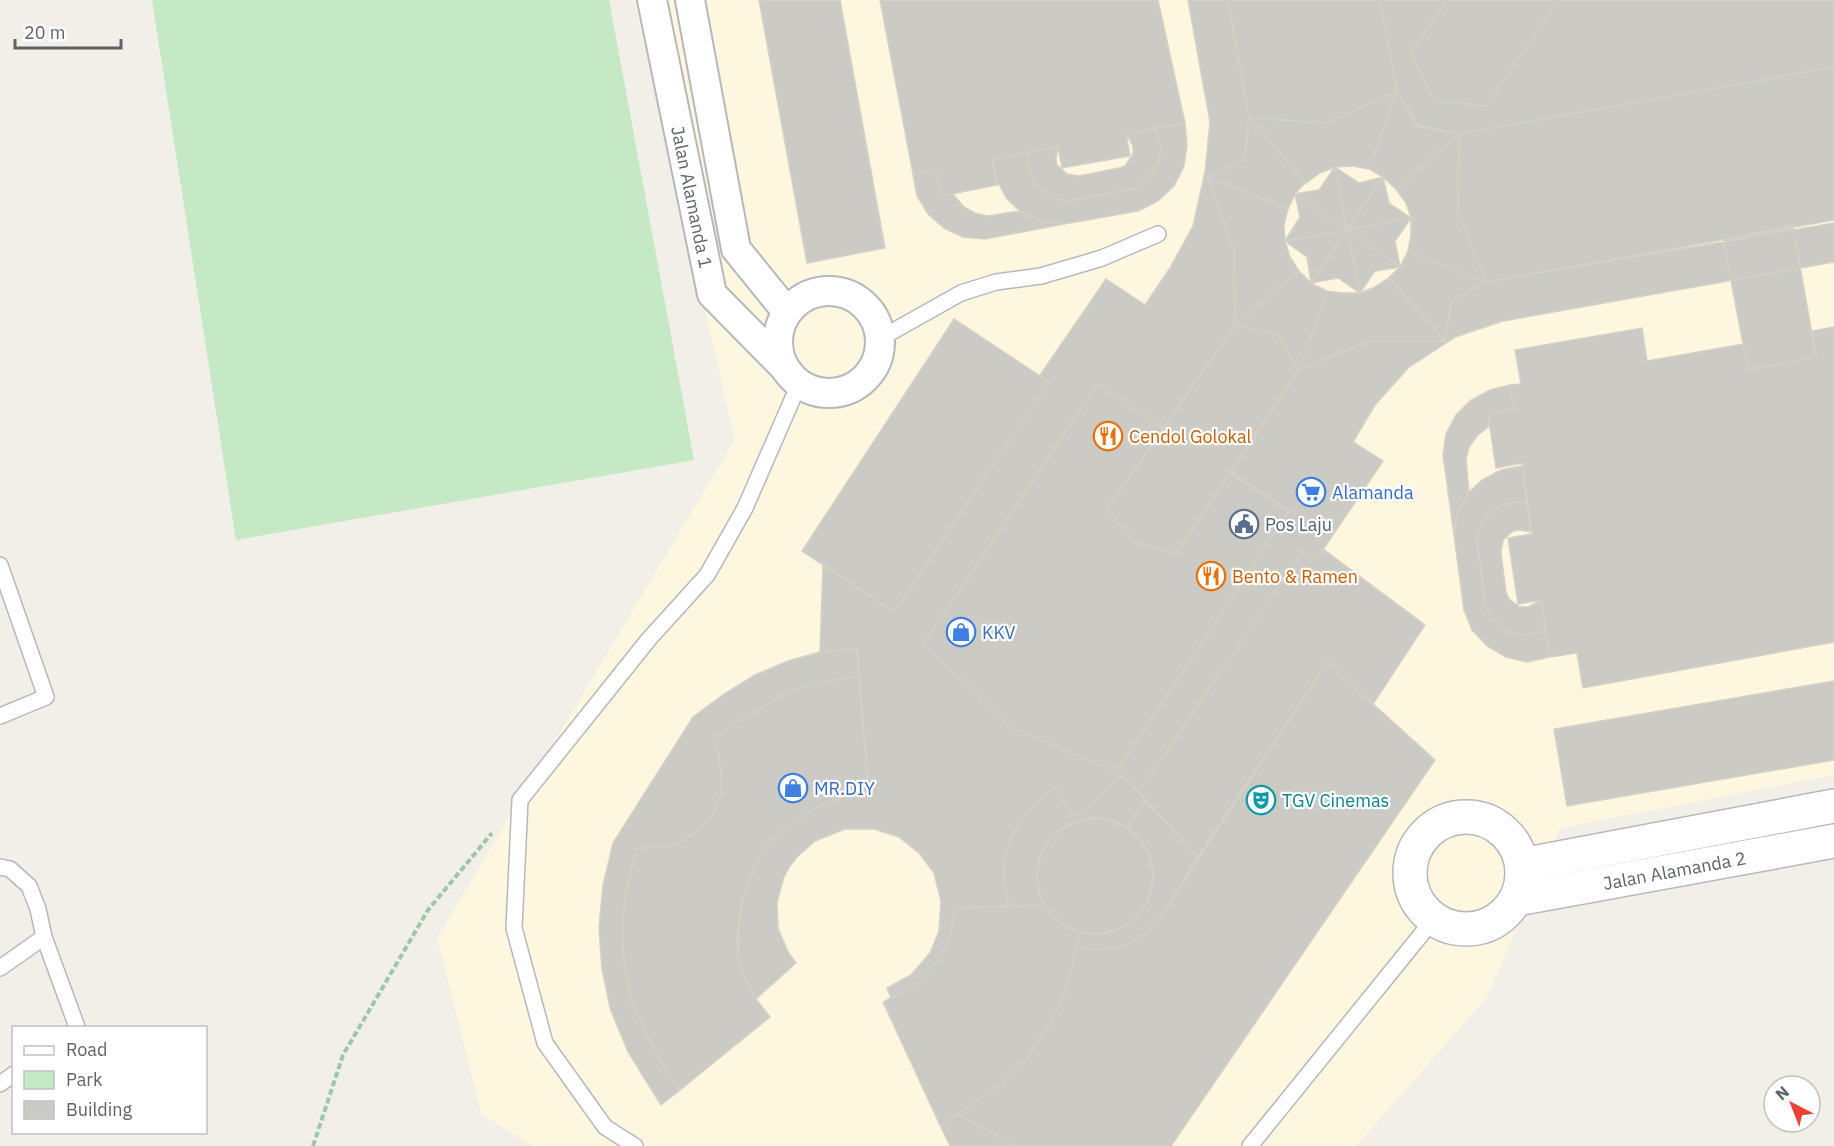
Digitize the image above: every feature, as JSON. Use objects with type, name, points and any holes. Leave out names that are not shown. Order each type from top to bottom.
[{"type":"street","name":"Jalan Alamanda 1","points":[[652,0],[712,294],[791,375],[820,393],[843,392],[863,381],[878,361],[881,338]]},
{"type":"street","name":"Jalan Alamanda 1","points":[[690,0],[736,249],[787,312]]},
{"type":"street","points":[[791,375],[778,339],[787,312],[806,296],[831,290],[855,297],[873,314],[881,338]]},
{"type":"street","name":"Jalan Alamanda 2","points":[[1522,865],[1834,806]]},
{"type":"street","points":[[1458,817],[1476,817],[1493,823],[1507,834],[1517,848],[1522,865],[1522,882],[1517,899],[1505,915],[1489,925],[1470,930],[1450,928],[1433,920],[1419,906],[1412,889],[1410,869],[1414,851],[1425,835],[1440,823],[1458,817]]},
{"type":"street","name":"Jalan Alamanda 2","points":[[1517,899],[1834,841]]},
{"type":"lane","points":[[881,338],[961,293],[996,282],[1041,276],[1102,258],[1158,234]]},
{"type":"lane","points":[[635,1146],[605,1127],[544,1043],[514,928],[520,800],[649,639],[707,575],[745,508],[791,375]]},
{"type":"lane","points":[[0,565],[46,697],[0,716]]},
{"type":"lane","points":[[0,867],[10,869],[29,886],[75,1026]]},
{"type":"lane","points":[[1250,1146],[1433,920]]},
{"type":"lane","points":[[0,968],[44,937]]},
{"type":"path","points":[[313,1146],[343,1055],[428,910],[520,800]]},
{"type":"shaded area","points":[[634,0],[1834,0],[1834,775],[1560,828],[1487,997],[1356,1146],[532,1146],[481,1113],[437,938],[735,440]]},
{"type":"green space","points":[[152,0],[609,0],[694,460],[236,540]]},
{"type":"building","points":[[759,0],[840,0],[885,248],[807,263]]},
{"type":"building","points":[[880,0],[1158,0],[1185,123],[1126,134],[1130,156],[1062,168],[1058,147],[992,159],[997,185],[941,196],[935,170],[913,174]]},
{"type":"building","name":"Alamanda","points":[[1188,0],[1228,0],[1249,118],[1245,159],[1208,177],[1234,250],[1235,325],[1163,428],[1098,384],[923,644],[1011,727],[1116,772],[1289,511],[1230,473],[1299,370],[1369,341],[1445,341],[1451,301],[1486,282],[1834,223],[1834,262],[1503,321],[1455,337],[1409,367],[1375,405],[1353,442],[1383,461],[1316,560],[1303,551],[1139,792],[1122,775],[1085,811],[1072,815],[1055,787],[1038,801],[1022,819],[1010,840],[1004,862],[1004,883],[1009,906],[955,908],[951,934],[940,959],[919,983],[891,998],[887,988],[911,975],[930,953],[939,931],[941,901],[934,873],[919,853],[899,837],[874,829],[845,829],[815,841],[790,866],[784,877],[777,902],[778,928],[788,952],[796,963],[756,999],[745,979],[738,956],[737,938],[743,898],[755,866],[775,837],[813,809],[841,797],[869,794],[857,649],[820,652],[823,564],[894,612],[1049,382],[1040,375],[1106,279],[1145,305],[1170,268],[1193,226],[1205,172],[1210,122]]},
{"type":"building","name":"Alamanda","points":[[1188,0],[1228,0],[1249,118],[1245,159],[1208,177],[1234,250],[1235,325],[1163,428],[1098,384],[923,644],[1011,727],[1116,772],[1289,511],[1230,473],[1299,370],[1369,341],[1445,341],[1451,301],[1486,282],[1834,223],[1834,262],[1503,321],[1455,337],[1409,367],[1375,405],[1353,442],[1383,461],[1316,560],[1303,551],[1139,792],[1122,775],[1085,811],[1072,815],[1055,787],[1038,801],[1022,819],[1010,840],[1004,862],[1004,883],[1009,906],[955,908],[951,934],[940,959],[919,983],[891,998],[887,988],[911,975],[930,953],[939,931],[941,901],[934,873],[919,853],[899,837],[874,829],[845,829],[815,841],[790,866],[784,877],[777,902],[778,928],[788,952],[796,963],[756,999],[745,979],[738,956],[737,938],[743,898],[755,866],[775,837],[813,809],[841,797],[869,794],[857,649],[820,652],[823,564],[894,612],[1049,382],[1040,375],[1106,279],[1145,305],[1170,268],[1193,226],[1205,172],[1210,122]]},
{"type":"building","points":[[1228,0],[1380,0],[1397,91],[1327,123],[1249,118]]},
{"type":"building","points":[[1380,0],[1447,0],[1411,54],[1434,101],[1487,106],[1558,0],[1834,0],[1834,67],[1459,134],[1418,125],[1397,91]]},
{"type":"building","points":[[1447,0],[1558,0],[1487,106],[1434,101],[1411,54]]},
{"type":"building","points":[[1834,67],[1834,220],[1486,282],[1458,212],[1459,134]]},
{"type":"building","points":[[1397,91],[1369,169],[1352,166],[1335,167],[1320,173],[1306,183],[1249,118],[1327,123]]},
{"type":"building","points":[[1397,91],[1417,126],[1459,134],[1396,189],[1383,177],[1369,169]]},
{"type":"building","points":[[1249,118],[1306,182],[1295,194],[1288,209],[1208,177],[1245,159]]},
{"type":"building","points":[[1185,123],[1187,145],[1184,166],[1174,186],[1158,201],[1138,211],[1064,224],[1043,222],[1020,211],[1007,199],[997,181],[992,159],[1030,152],[1029,171],[1043,192],[1054,198],[1066,201],[1132,189],[1153,173],[1159,161],[1161,147],[1155,129]]},
{"type":"building","points":[[1155,129],[1161,147],[1159,161],[1153,173],[1132,189],[1066,201],[1043,192],[1029,171],[1030,152],[1058,147],[1057,165],[1067,174],[1079,176],[1125,166],[1133,154],[1133,146],[1126,134]]},
{"type":"building","points":[[1459,134],[1458,212],[1486,282],[1408,251],[1411,218],[1406,203],[1396,189]]},
{"type":"building","points":[[1335,167],[1347,230],[1295,194],[1319,190]]},
{"type":"building","points":[[1335,167],[1359,183],[1383,177],[1347,230]]},
{"type":"building","points":[[935,170],[941,196],[953,194],[964,207],[975,213],[987,216],[1020,211],[1043,222],[1064,224],[985,239],[963,237],[944,228],[928,214],[917,196],[913,174]]},
{"type":"building","points":[[1208,177],[1288,209],[1284,224],[1285,241],[1290,257],[1299,271],[1235,325],[1234,250]]},
{"type":"building","points":[[1383,177],[1389,203],[1411,218],[1347,230]]},
{"type":"building","points":[[1295,194],[1347,230],[1285,241],[1300,217]]},
{"type":"building","points":[[1411,218],[1395,241],[1400,267],[1347,230]]},
{"type":"building","points":[[1793,226],[1816,357],[1748,370],[1723,239]]},
{"type":"building","points":[[1347,230],[1311,283],[1307,257],[1285,241]]},
{"type":"building","points":[[1347,230],[1360,293],[1338,278],[1311,283]]},
{"type":"building","points":[[1347,230],[1400,267],[1375,271],[1360,293]]},
{"type":"building","points":[[1408,251],[1486,282],[1451,301],[1445,341],[1389,277],[1400,267]]},
{"type":"building","points":[[1299,271],[1311,283],[1327,291],[1299,370],[1277,334],[1235,325]]},
{"type":"building","points":[[1389,278],[1445,341],[1369,341],[1299,370],[1327,291],[1360,293]]},
{"type":"building","points":[[954,319],[1049,382],[894,612],[802,551]]},
{"type":"building","points":[[1235,325],[1277,334],[1299,370],[1176,554],[1136,542],[1107,510]]},
{"type":"building","points":[[1834,327],[1834,642],[1583,688],[1577,653],[1550,657],[1542,600],[1518,604],[1508,538],[1532,534],[1522,463],[1496,468],[1488,414],[1514,409],[1510,385],[1521,384],[1515,350],[1642,328],[1647,361],[1743,344],[1748,370],[1816,357],[1812,331]]},
{"type":"building","points":[[1098,384],[1163,428],[1107,510],[1136,542],[1176,554],[1231,472],[1289,511],[1116,772],[1011,727],[923,644]]},
{"type":"building","points":[[1510,385],[1514,409],[1488,414],[1489,426],[1469,447],[1466,459],[1469,492],[1457,514],[1454,535],[1443,455],[1446,434],[1456,415],[1471,400],[1490,390]]},
{"type":"building","points":[[1522,466],[1527,504],[1508,503],[1497,508],[1487,515],[1477,538],[1485,605],[1491,617],[1512,633],[1525,635],[1539,633],[1545,629],[1550,657],[1527,662],[1506,657],[1487,646],[1472,630],[1464,610],[1454,535],[1457,514],[1469,492],[1482,480],[1501,470]]},
{"type":"building","points":[[1508,503],[1527,504],[1531,532],[1513,531],[1503,540],[1501,553],[1509,599],[1520,607],[1528,607],[1542,600],[1545,629],[1539,633],[1525,635],[1512,633],[1500,626],[1491,617],[1485,605],[1477,538],[1487,515]]},
{"type":"building","points":[[1323,549],[1425,625],[1373,704],[1327,662],[1198,857],[1139,792],[1303,551],[1316,560]]},
{"type":"building","points":[[857,649],[859,676],[795,689],[739,720],[713,740],[719,755],[722,784],[721,794],[712,816],[695,833],[675,845],[636,849],[627,888],[622,926],[624,964],[631,999],[649,1039],[669,1076],[680,1090],[661,1105],[628,1052],[610,1008],[602,969],[599,928],[603,885],[613,843],[693,717],[755,675],[788,661],[820,652]]},
{"type":"building","points":[[1327,662],[1435,760],[1171,1146],[1016,1146],[957,1114],[1003,1083],[1028,1056],[1051,1023],[1064,994],[1076,948],[1098,950],[1122,947],[1143,935],[1160,918]]},
{"type":"building","points":[[859,676],[869,794],[841,797],[813,809],[775,837],[764,850],[755,866],[743,898],[739,917],[738,956],[745,979],[756,999],[770,1017],[680,1090],[669,1076],[649,1039],[631,999],[624,964],[622,926],[627,888],[636,849],[675,845],[695,833],[712,816],[721,794],[722,784],[719,755],[713,740],[739,720],[795,689]]},
{"type":"building","points":[[1834,681],[1834,760],[1567,806],[1554,729]]},
{"type":"building","points":[[1122,775],[1145,800],[1127,828],[1110,820],[1092,818],[1074,822],[1058,832],[1046,845],[1038,862],[1037,880],[1045,905],[1009,906],[1004,883],[1004,862],[1010,840],[1022,819],[1055,787],[1072,815],[1085,811]]},
{"type":"building","points":[[1145,800],[1198,857],[1160,918],[1143,935],[1122,947],[1098,950],[1076,948],[1079,932],[1098,934],[1116,930],[1132,921],[1144,907],[1151,890],[1153,873],[1149,855],[1140,840],[1127,828]]},
{"type":"building","points":[[1145,800],[1198,857],[1160,918],[1143,935],[1122,947],[1098,950],[1076,948],[1079,932],[1098,934],[1116,930],[1132,921],[1144,907],[1151,890],[1153,873],[1149,855],[1140,840],[1127,828]]},
{"type":"building","points":[[1095,818],[1117,823],[1136,835],[1148,854],[1153,876],[1148,898],[1136,917],[1117,929],[1095,934],[1073,929],[1054,917],[1042,898],[1037,876],[1042,854],[1054,835],[1073,823]]},
{"type":"building","points":[[1045,905],[1049,913],[1063,925],[1079,932],[1064,994],[1051,1023],[1028,1056],[1003,1083],[940,1125],[883,1002],[919,983],[940,959],[951,934],[955,908]]},
{"type":"building","points":[[957,1114],[1016,1146],[950,1146],[940,1125]]},
{"type":"place","name":"Cendol Golokal","points":[[1108,436]]},
{"type":"place","name":"Alamanda","points":[[1311,492]]},
{"type":"place","name":"Pos Laju","points":[[1244,524]]},
{"type":"place","name":"Bento & Ramen","points":[[1211,576]]},
{"type":"place","name":"KKV","points":[[961,632]]},
{"type":"place","name":"MR.DIY","points":[[793,788]]},
{"type":"place","name":"TGV Cinemas","points":[[1261,800]]}]
